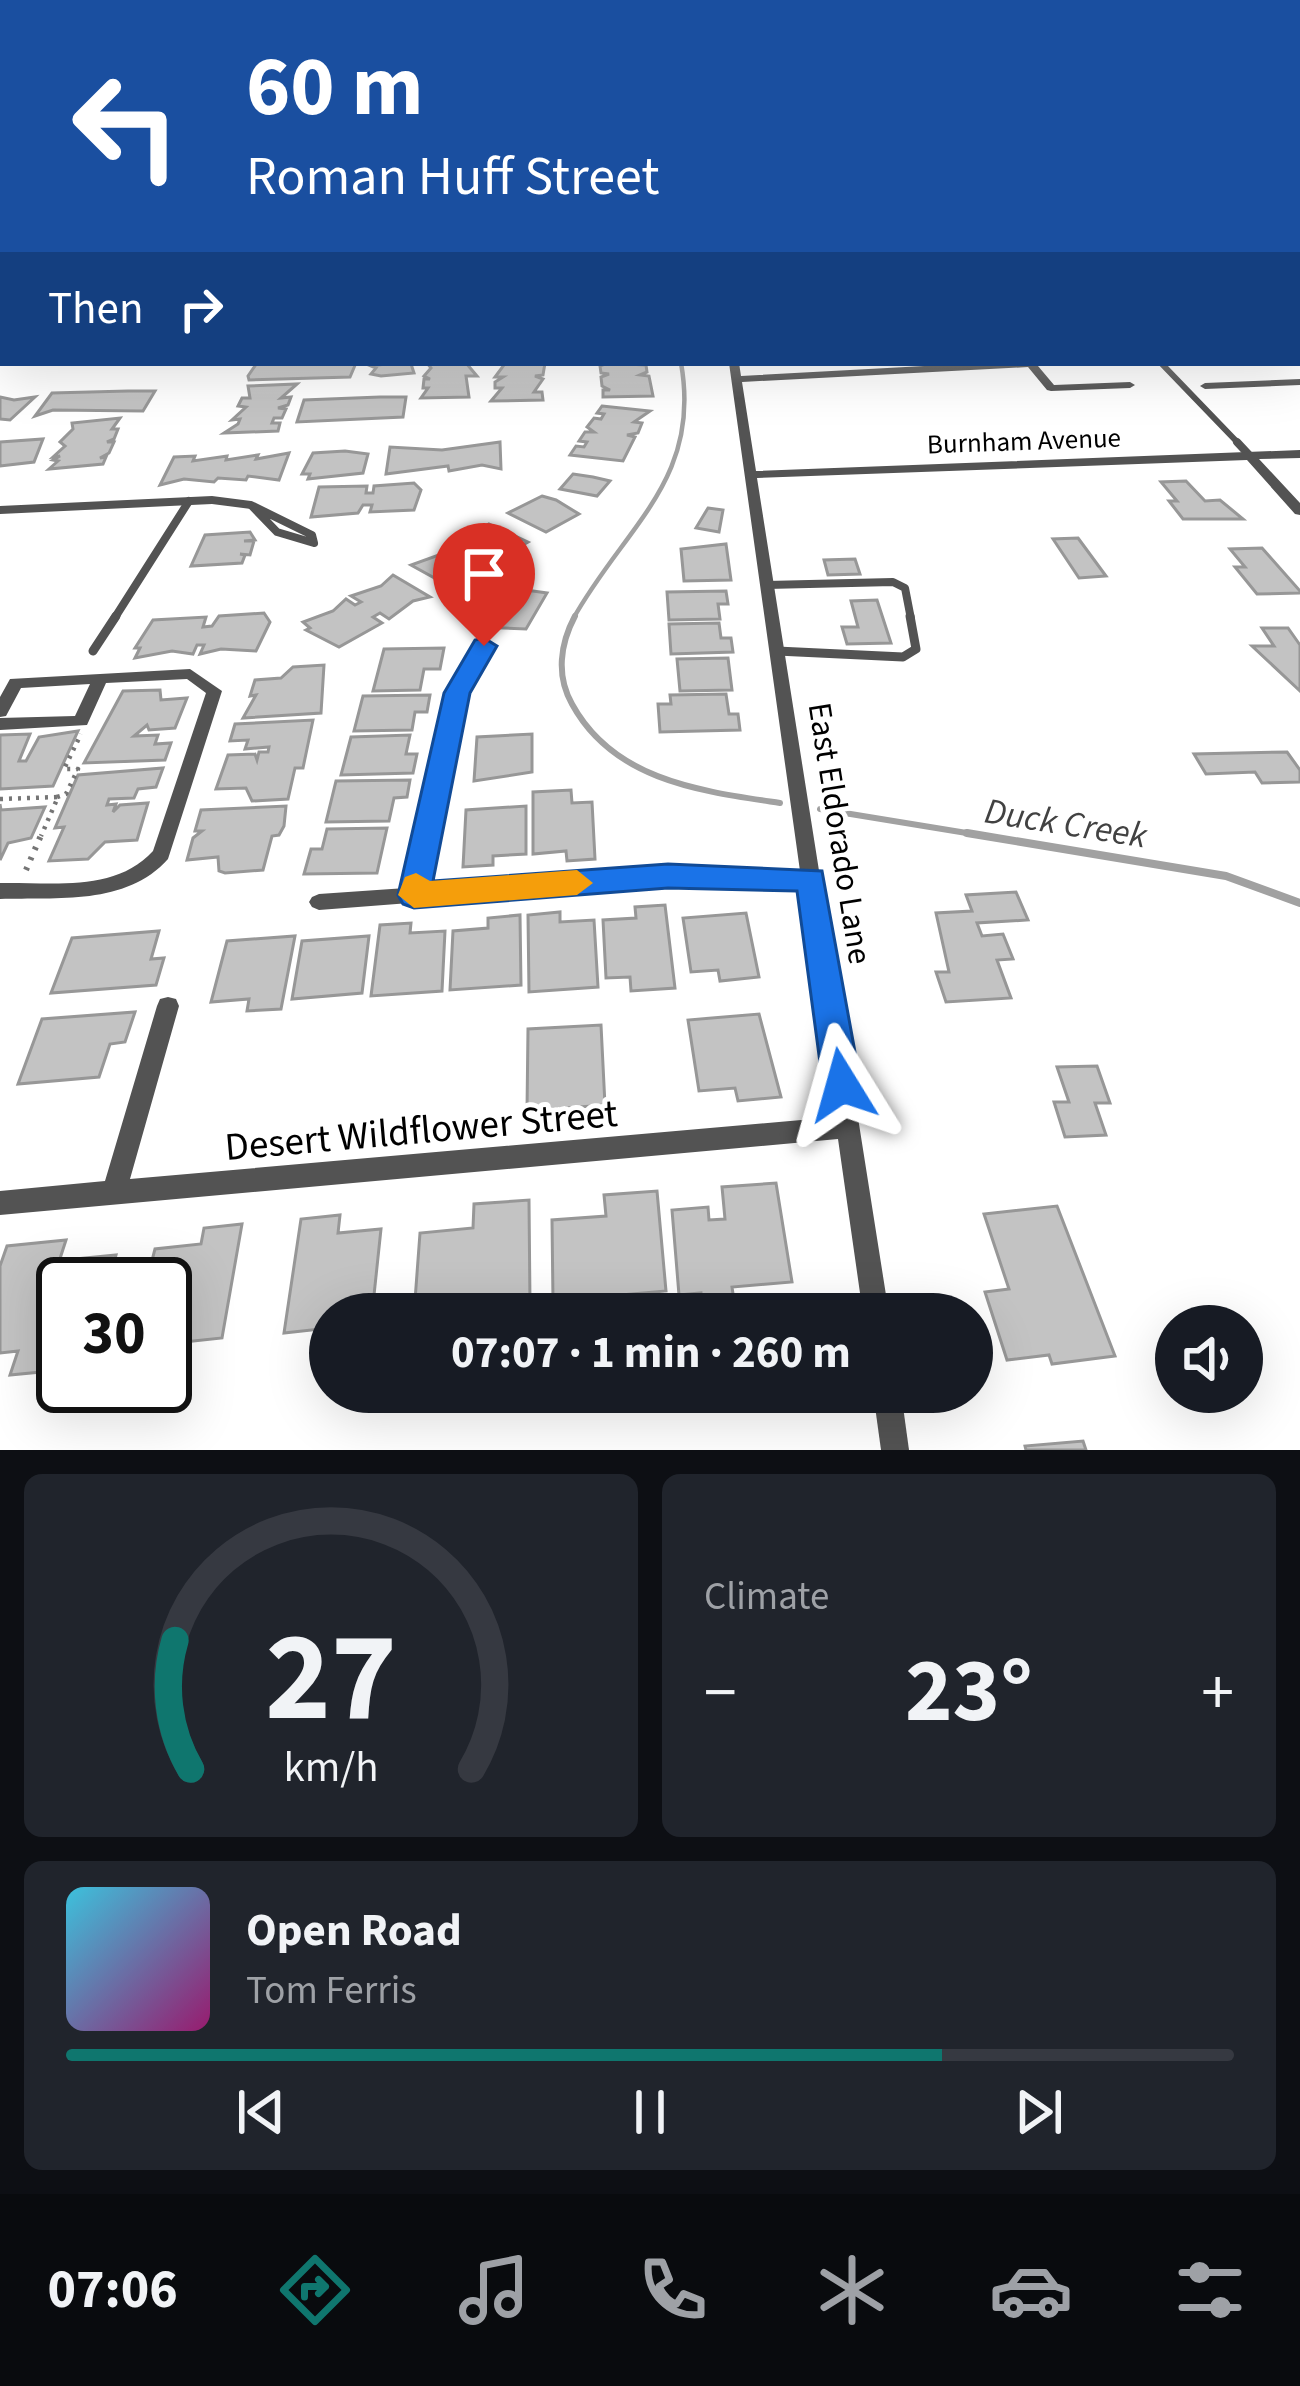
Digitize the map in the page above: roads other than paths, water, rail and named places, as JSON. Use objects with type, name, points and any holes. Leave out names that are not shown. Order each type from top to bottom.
[{"type":"street","points":[[735,371],[934,366]]},
{"type":"street","points":[[1036,366],[1051,388],[1130,385]]},
{"type":"street","name":"East Eldorado Lane","points":[[735,371],[873,1293]]},
{"type":"street","points":[[1205,386],[1298,383]]},
{"type":"street","name":"Burnham Avenue","points":[[751,475],[1300,454]]},
{"type":"street","points":[[1251,457],[1300,511]]},
{"type":"street","points":[[0,510],[189,501],[251,505]]},
{"type":"street","points":[[414,895],[457,693],[484,646]]},
{"type":"street","points":[[0,712],[16,683],[190,674],[214,691],[161,854],[151,869],[129,880],[9,890]]},
{"type":"street","points":[[0,724],[81,721],[100,679]]},
{"type":"street","points":[[319,902],[668,876],[811,879]]},
{"type":"street","points":[[114,1192],[168,1006]]},
{"type":"street","name":"Desert Wildflower Street","points":[[0,1202],[848,1127]]},
{"type":"street","points":[[890,1413],[895,1450]]},
{"type":"lane","points":[[1164,366],[1251,457]]},
{"type":"lane","points":[[92,651],[189,501]]},
{"type":"lane","points":[[251,505],[312,535],[314,543],[298,543],[256,518],[251,505]]},
{"type":"lane","points":[[767,585],[893,582],[905,588],[916,634],[916,649],[903,657],[777,651]]},
{"type":"waterway","name":"Duck Creek","points":[[573,619],[670,471],[684,404],[681,366]]},
{"type":"waterway","name":"Duck Creek","points":[[575,616],[563,649],[564,682],[572,704],[611,750],[662,778],[780,803]]},
{"type":"waterway","name":"Duck Creek","points":[[820,809],[985,836]]},
{"type":"waterway","name":"Duck Creek","points":[[967,833],[1226,876],[1300,903]]}]
